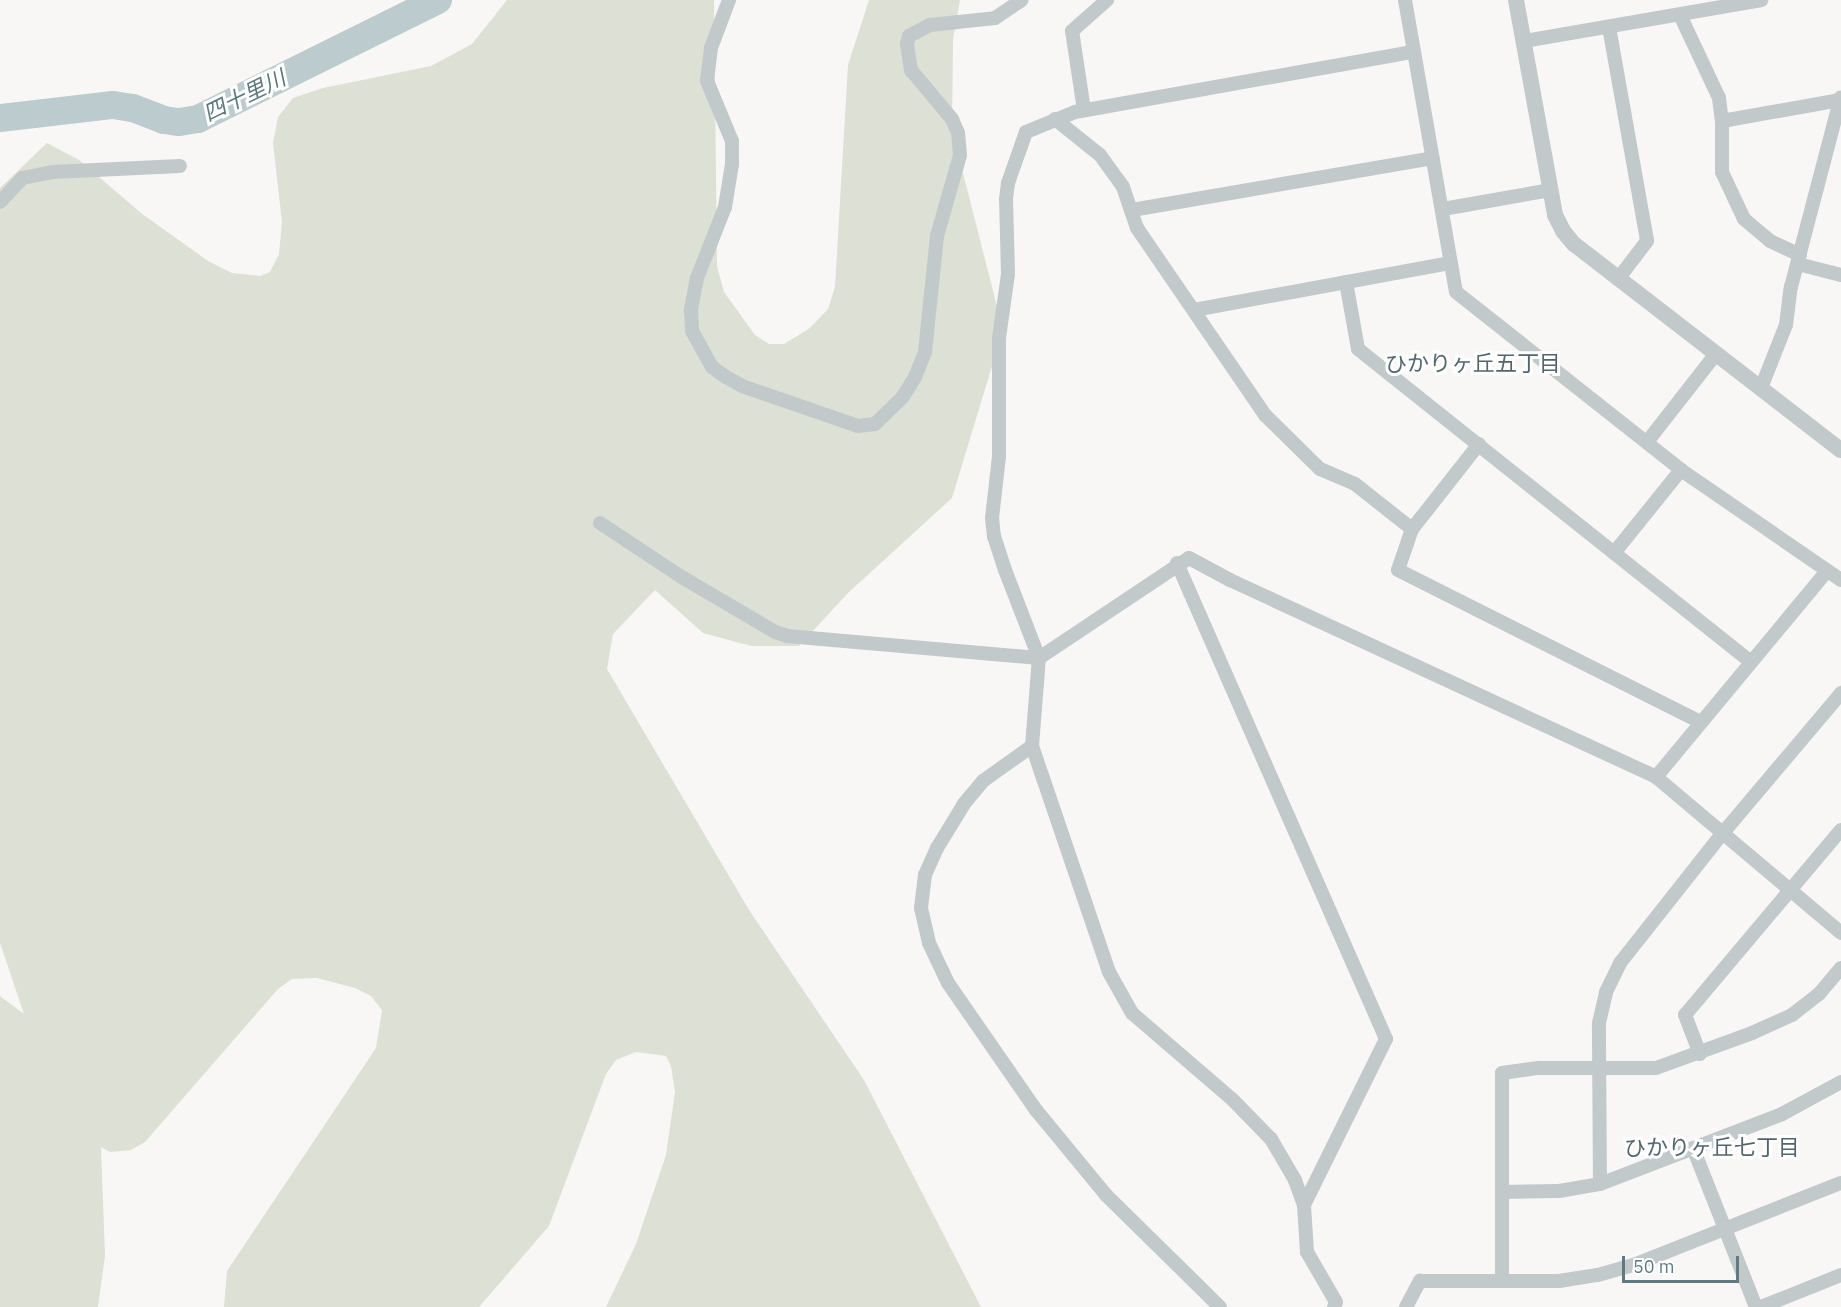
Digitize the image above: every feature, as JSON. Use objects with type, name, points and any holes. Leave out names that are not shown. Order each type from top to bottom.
[{"type":"street","points":[[729,0],[711,48],[707,81],[732,141],[732,165],[725,207],[697,278],[692,310],[692,331],[712,367],[734,382],[858,426],[875,424],[902,398],[915,377],[925,352],[937,236],[960,155],[958,133],[952,119],[911,69],[907,44],[909,36],[930,25],[995,18],[1022,0]]},
{"type":"street","points":[[1084,110],[1072,31],[1107,0]]},
{"type":"street","points":[[1405,0],[1456,292],[1681,470],[1841,580]]},
{"type":"street","points":[[1516,0],[1556,215],[1563,231],[1575,244],[1618,279],[1841,450]]},
{"type":"street","points":[[1524,41],[1761,0]]},
{"type":"street","points":[[1680,15],[1719,98],[1722,121],[1722,172],[1744,219],[1770,241],[1799,259],[1841,275]]},
{"type":"street","points":[[1610,27],[1647,241],[1618,279]]},
{"type":"street","points":[[1334,1307],[1336,1302],[1307,1252],[1304,1205],[1295,1180],[1271,1139],[1233,1100],[1132,1013],[1109,972],[1032,746],[1039,658],[994,537],[993,518],[999,457],[999,338],[1008,274],[1008,183],[1026,132],[1055,119],[1084,110],[1413,52]]},
{"type":"street","points":[[1722,121],[1840,98],[1791,287],[1786,325],[1761,388]]},
{"type":"street","points":[[1055,119],[1100,155],[1123,187],[1137,228],[1265,415],[1320,469],[1355,484],[1412,528]]},
{"type":"street","points":[[1132,210],[1433,158]]},
{"type":"street","points":[[0,202],[22,178],[53,172],[180,166]]},
{"type":"street","points":[[1443,209],[1551,190]]},
{"type":"street","points":[[1194,310],[1451,263]]},
{"type":"street","points":[[1346,282],[1358,350],[1751,662]]},
{"type":"street","points":[[1647,442],[1715,355]]},
{"type":"street","points":[[1479,444],[1412,528],[1398,570],[1700,722]]},
{"type":"street","points":[[1614,553],[1681,470]]},
{"type":"street","points":[[600,523],[680,576],[775,632],[787,636],[1039,658],[1177,563],[1189,558],[1230,580],[1656,777],[1841,933]]},
{"type":"street","points":[[1177,563],[1386,1039],[1304,1205]]},
{"type":"street","points":[[1656,777],[1827,571]]},
{"type":"street","points":[[1600,1184],[1599,1023],[1606,992],[1620,963],[1722,834],[1841,693]]},
{"type":"street","points":[[1032,746],[983,781],[964,804],[937,848],[925,875],[921,908],[929,943],[948,983],[1036,1110],[1106,1195],[1220,1307]]},
{"type":"street","points":[[1700,1054],[1686,1016],[1841,830]]},
{"type":"street","points":[[1502,1281],[1502,1073],[1539,1068],[1656,1068],[1700,1054],[1792,1015],[1819,994],[1841,968]]},
{"type":"street","points":[[1502,1192],[1559,1191],[1600,1184],[1782,1114],[1841,1082]]},
{"type":"street","points":[[1693,1148],[1756,1307]]},
{"type":"street","points":[[1406,1307],[1420,1281],[1559,1281],[1598,1275],[1636,1264],[1841,1183]]},
{"type":"street","points":[[1761,1307],[1841,1275]]},
{"type":"shaded area","points":[[507,0],[714,0],[717,266],[724,292],[755,335],[769,344],[784,344],[810,328],[828,309],[835,287],[848,65],[869,0],[960,0],[953,39],[952,130],[1003,330],[952,498],[848,593],[799,646],[751,646],[703,633],[655,590],[613,634],[607,669],[749,910],[864,1080],[981,1307],[606,1307],[636,1244],[666,1155],[675,1092],[671,1066],[666,1056],[636,1052],[616,1060],[606,1074],[549,1226],[479,1307],[224,1307],[227,1271],[376,1048],[382,1010],[371,996],[355,988],[317,978],[292,979],[278,989],[145,1142],[131,1150],[110,1152],[101,1147],[105,1256],[98,1307],[0,1307],[0,996],[24,1014],[0,943],[0,188],[47,143],[79,160],[141,213],[208,261],[232,273],[260,276],[270,272],[279,254],[282,222],[273,143],[278,117],[293,98],[323,88],[431,66],[472,44]]},
{"type":"waterway","name":"四十里川","points":[[0,118],[113,105],[133,108],[164,120],[179,122],[198,119],[438,0]]},
{"type":"district","name":"ひかりヶ丘五丁目","points":[[1473,363]]},
{"type":"district","name":"ひかりヶ丘七丁目","points":[[1712,1147]]}]
